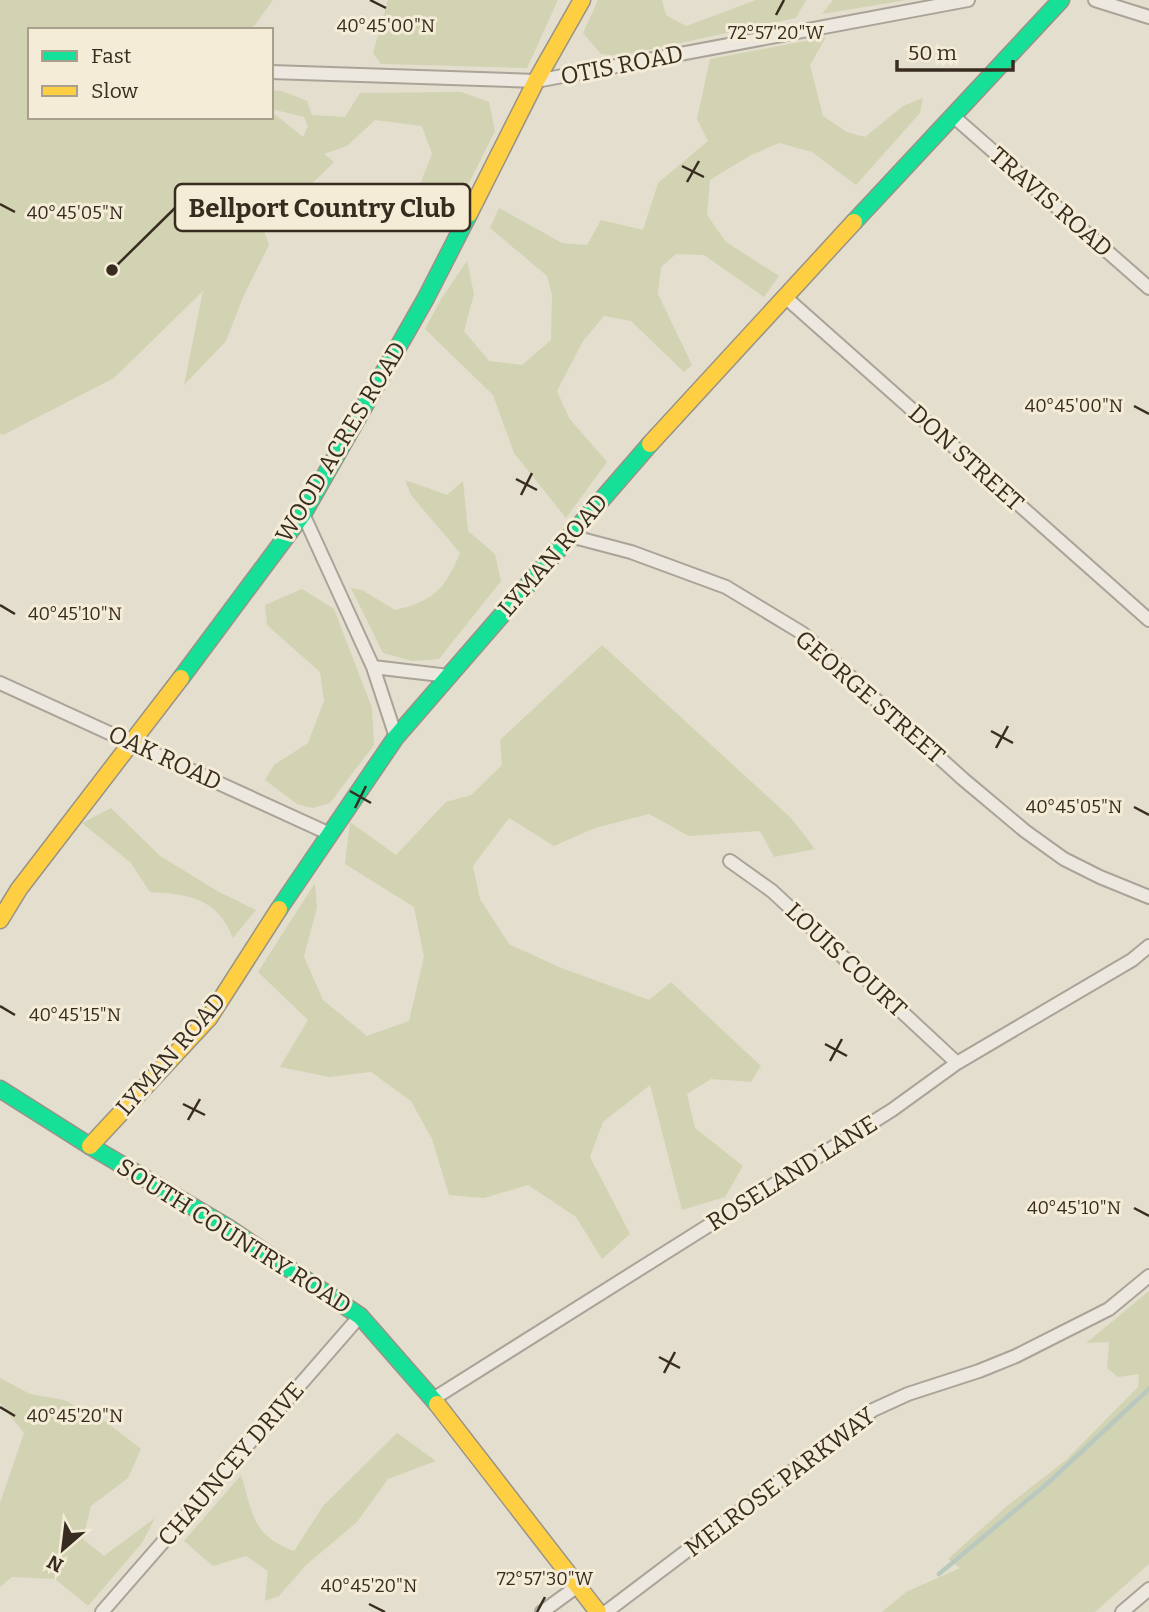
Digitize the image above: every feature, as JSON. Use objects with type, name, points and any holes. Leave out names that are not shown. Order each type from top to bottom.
[{"type":"street","name":"WOOD ACRES ROAD","points":[[0,920],[19,889],[303,514],[425,298],[536,81],[582,0]]},
{"type":"street","name":"OTIS ROAD","points":[[273,72],[536,81],[968,0]]},
{"type":"street","name":"LYMAN ROAD","points":[[90,1146],[209,1017],[396,737],[600,499],[784,296],[1061,0]]},
{"type":"street","points":[[1095,0],[1149,17]]},
{"type":"street","name":"TRAVIS ROAD","points":[[953,116],[1149,288]]},
{"type":"street","name":"DON STREET","points":[[784,296],[1149,620]]},
{"type":"street","points":[[303,514],[373,667],[396,737]]},
{"type":"street","name":"GEORGE STREET","points":[[570,536],[631,552],[726,587],[780,620],[802,634],[1025,831],[1064,859],[1149,897]]},
{"type":"street","points":[[373,667],[449,676]]},
{"type":"street","name":"OAK ROAD","points":[[0,683],[330,834]]},
{"type":"street","name":"LOUIS COURT","points":[[730,861],[772,891],[957,1063]]},
{"type":"street","name":"ROSELAND LANE","points":[[433,1399],[892,1110],[957,1063],[1132,960],[1149,946]]},
{"type":"street","name":"SOUTH COUNTRY ROAD","points":[[0,1089],[227,1227],[360,1316],[433,1399],[598,1612]]},
{"type":"street","name":"MELROSE PARKWAY","points":[[606,1612],[873,1409],[1016,1356],[1109,1309],[1149,1276]]},
{"type":"street","name":"CHAUNCEY DRIVE","points":[[102,1612],[360,1316]]},
{"type":"street","points":[[542,1612],[579,1585]]},
{"type":"street","points":[[1122,1612],[1149,1590]]},
{"type":"green space","points":[[0,0],[273,0],[252,28],[28,28],[28,119],[273,119],[273,113],[303,137],[308,126],[304,117],[273,109],[273,90],[307,101],[312,115],[345,117],[360,93],[461,92],[489,102],[495,131],[445,231],[421,226],[419,187],[432,154],[422,126],[375,120],[347,146],[324,154],[334,162],[264,231],[269,245],[243,297],[226,341],[184,385],[203,291],[114,378],[3,435],[0,433]]},
{"type":"green space","points":[[388,0],[558,0],[527,68],[381,64],[373,53]]},
{"type":"green space","points":[[598,0],[662,0],[666,15],[686,26],[756,0],[806,0],[796,18],[620,56],[601,54],[583,33]]},
{"type":"green space","points":[[833,0],[907,0],[822,14]]},
{"type":"green space","points":[[826,37],[810,65],[823,116],[847,132],[865,137],[903,106],[923,98],[920,113],[856,185],[812,152],[779,143],[751,155],[710,180],[707,215],[726,242],[779,276],[764,297],[704,255],[676,254],[661,267],[658,294],[692,365],[684,372],[631,321],[604,316],[583,341],[557,391],[569,418],[607,462],[566,518],[514,453],[493,395],[425,329],[441,299],[467,261],[474,294],[464,331],[489,361],[522,365],[551,340],[552,295],[547,276],[490,228],[499,208],[562,243],[587,245],[601,220],[643,230],[658,183],[708,141],[697,119],[710,59]]},
{"type":"green space","points":[[405,480],[447,495],[463,481],[468,531],[495,554],[501,581],[439,659],[412,661],[383,653],[351,588],[362,590],[395,610],[429,598],[449,576],[460,553],[411,495]]},
{"type":"green space","points":[[302,589],[334,609],[372,708],[374,745],[330,803],[313,808],[297,804],[265,780],[274,765],[308,743],[324,701],[320,672],[267,625],[265,605]]},
{"type":"green space","points":[[602,645],[791,818],[815,849],[774,857],[760,831],[689,836],[649,814],[595,828],[554,846],[509,818],[473,866],[480,899],[509,944],[559,967],[649,1000],[671,982],[761,1066],[751,1082],[711,1079],[687,1094],[695,1128],[743,1166],[725,1197],[682,1210],[650,1085],[603,1122],[590,1157],[630,1234],[602,1259],[576,1217],[528,1185],[484,1198],[449,1195],[432,1139],[411,1101],[371,1072],[329,1077],[280,1067],[308,1020],[258,972],[315,883],[317,907],[304,957],[323,1000],[367,1036],[409,1021],[424,957],[414,907],[345,864],[350,822],[396,855],[446,802],[471,795],[502,765],[500,740]]},
{"type":"green space","points":[[111,808],[160,856],[219,892],[256,910],[233,938],[219,914],[210,906],[177,894],[150,892],[131,863],[82,823]]},
{"type":"green space","points":[[1149,1291],[1149,1564],[1095,1612],[882,1612],[906,1592],[960,1568],[948,1559],[1007,1506],[1066,1460],[1138,1387],[1139,1374],[1118,1377],[1107,1368],[1109,1342],[1086,1343]]},
{"type":"green space","points":[[0,1378],[30,1394],[64,1400],[105,1421],[141,1449],[128,1478],[91,1506],[83,1539],[104,1556],[155,1518],[142,1543],[88,1606],[55,1579],[12,1577],[0,1587],[0,1503],[24,1433],[0,1403]]},
{"type":"green space","points":[[397,1433],[436,1461],[388,1479],[357,1522],[305,1566],[279,1596],[265,1601],[268,1571],[246,1556],[213,1566],[184,1541],[241,1475],[252,1512],[262,1531],[280,1545],[294,1551],[323,1506]]},
{"type":"waterway","points":[[939,1574],[1049,1482],[1149,1389]]},
{"type":"traffic: fast","points":[[854,222],[1061,0]]},
{"type":"traffic: fast","points":[[181,678],[303,514],[426,298],[469,214]]},
{"type":"traffic: fast","points":[[279,909],[396,737],[650,444]]},
{"type":"traffic: fast","points":[[0,1089],[227,1227],[360,1316],[437,1404]]},
{"type":"traffic: slow","points":[[469,214],[536,81],[582,0]]},
{"type":"traffic: slow","points":[[650,444],[854,222]]},
{"type":"traffic: slow","points":[[0,920],[19,889],[181,678]]},
{"type":"traffic: slow","points":[[90,1146],[209,1018],[279,909]]},
{"type":"traffic: slow","points":[[437,1404],[598,1612]]},
{"type":"place","name":"Bellport Country Club","points":[[112,270]]}]
